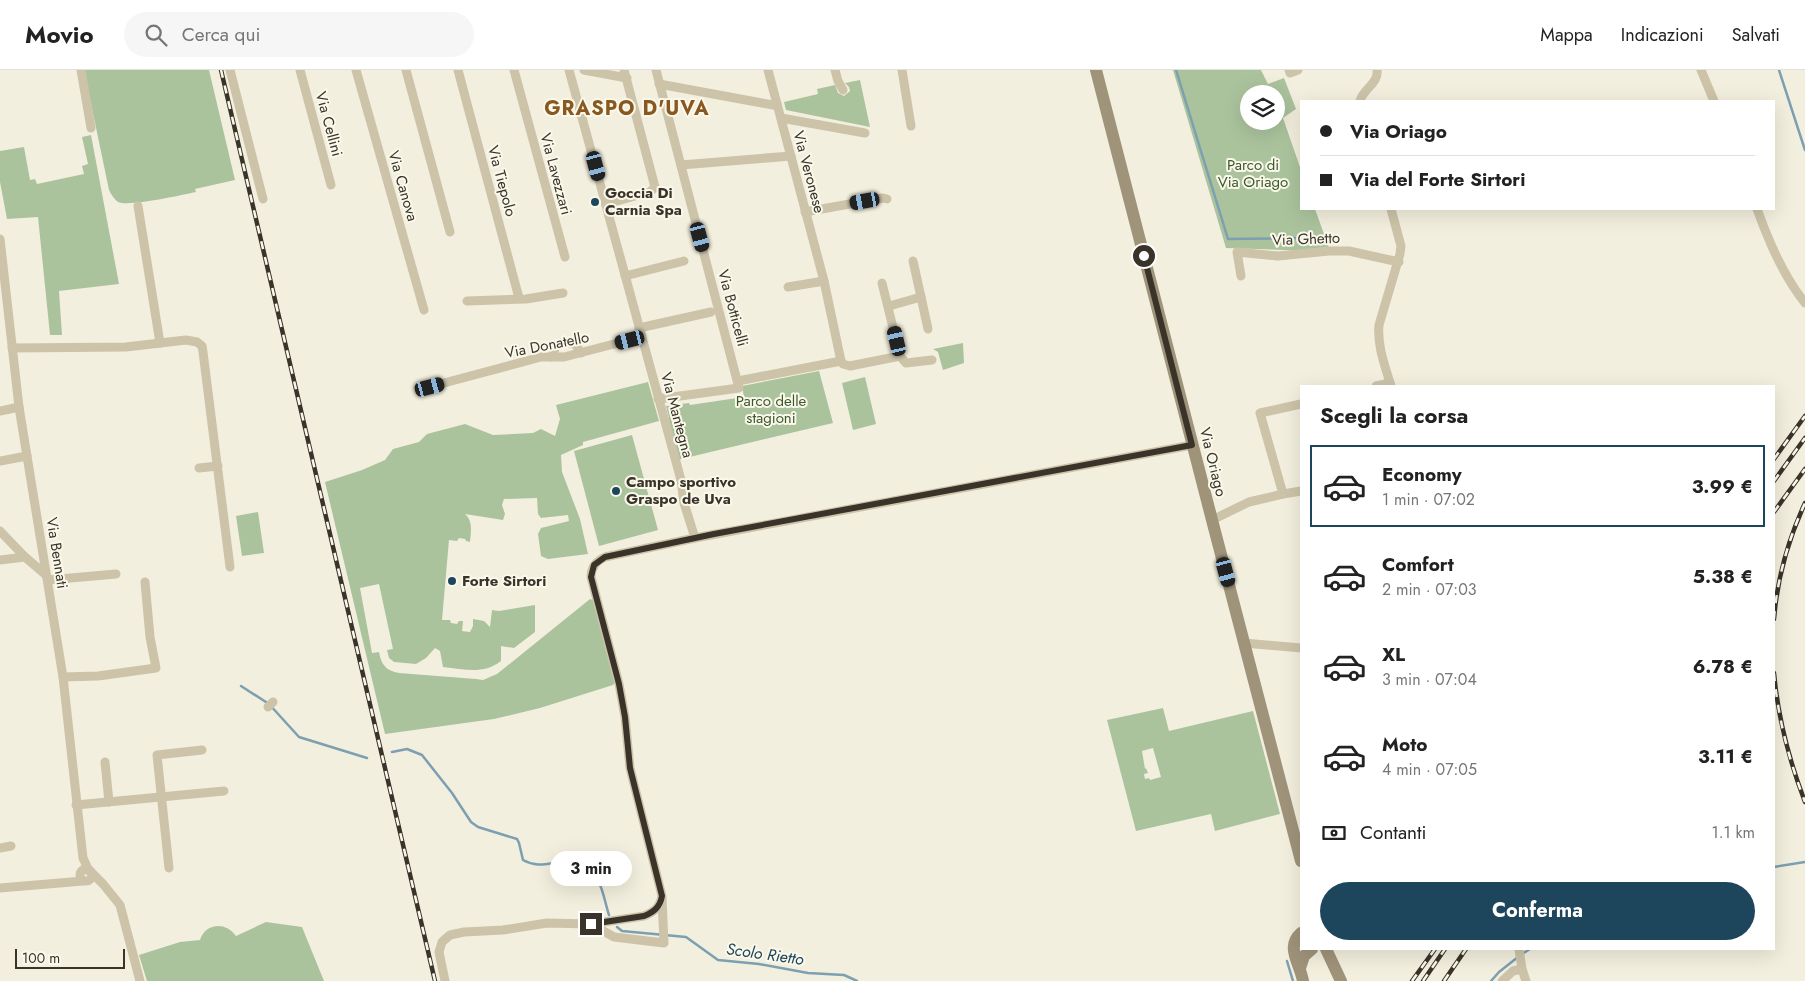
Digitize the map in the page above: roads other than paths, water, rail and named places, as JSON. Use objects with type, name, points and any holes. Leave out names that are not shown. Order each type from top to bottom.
[{"type":"street","points":[[81,70],[91,128]]},
{"type":"street","points":[[230,70],[263,199]]},
{"type":"street","name":"Via Cellini","points":[[300,70],[330,186]]},
{"type":"street","name":"Via Canova","points":[[356,70],[424,310]]},
{"type":"street","points":[[406,70],[450,232]]},
{"type":"street","name":"Via Tiepolo","points":[[458,70],[519,298]]},
{"type":"street","name":"Via Lavezzari","points":[[514,70],[565,257]]},
{"type":"street","name":"Via Mantegna","points":[[569,70],[683,487],[684,503],[695,538]]},
{"type":"street","points":[[584,70],[625,74],[655,187],[650,192],[606,204]]},
{"type":"street","name":"Via Botticelli","points":[[656,70],[738,381]]},
{"type":"street","name":"Via Veronese","points":[[768,70],[824,281],[841,361]]},
{"type":"street","points":[[836,70],[842,90]]},
{"type":"street","points":[[902,70],[911,126]]},
{"type":"street","name":"Via Oriago","points":[[1096,70],[1300,857]]},
{"type":"street","points":[[1289,70],[1290,73],[1298,70]]},
{"type":"street","points":[[1360,100],[1364,92],[1376,79],[1377,70]]},
{"type":"street","points":[[1701,70],[1714,100]]},
{"type":"street","points":[[659,84],[773,105],[777,104]]},
{"type":"street","points":[[781,118],[865,133]]},
{"type":"street","points":[[681,165],[791,156]]},
{"type":"street","points":[[805,212],[883,198],[887,199]]},
{"type":"street","points":[[138,206],[160,343]]},
{"type":"street","points":[[1390,385],[1380,348],[1378,330],[1399,262],[1401,246],[1391,210]]},
{"type":"street","points":[[1757,210],[1778,259],[1790,282],[1805,303]]},
{"type":"street","name":"Via Bennati","points":[[0,238],[2,283],[19,407],[63,677],[83,858],[88,876],[106,888],[116,899],[123,912],[140,981]]},
{"type":"street","name":"Via Ghetto","points":[[1241,276],[1237,252],[1278,256],[1349,251],[1399,262]]},
{"type":"street","points":[[625,276],[684,261]]},
{"type":"street","points":[[913,261],[928,329]]},
{"type":"street","points":[[788,288],[824,281]]},
{"type":"street","points":[[882,283],[900,356],[906,363],[932,360]]},
{"type":"street","points":[[466,301],[526,299],[563,293]]},
{"type":"street","points":[[889,306],[921,297]]},
{"type":"street","points":[[640,333],[711,312]]},
{"type":"street","name":"Via Donatello","points":[[430,387],[541,357],[564,357],[581,353],[640,333]]},
{"type":"street","points":[[0,336],[10,335]]},
{"type":"street","points":[[12,348],[126,347],[194,340],[202,346],[230,567]]},
{"type":"street","points":[[552,357],[556,346],[564,342],[575,344],[581,353]]},
{"type":"street","points":[[658,400],[739,388],[738,381],[841,361],[843,364],[850,366],[900,356]]},
{"type":"street","points":[[1283,494],[1260,413],[1300,404]]},
{"type":"street","points":[[0,411],[19,407]]},
{"type":"street","points":[[591,924],[614,937],[664,938],[662,896],[630,768],[625,717],[619,684],[591,574],[594,565],[605,557],[695,538],[1192,445]]},
{"type":"street","points":[[0,461],[27,456]]},
{"type":"street","points":[[199,468],[218,466]]},
{"type":"street","points":[[1212,520],[1249,502],[1300,491]]},
{"type":"street","points":[[0,531],[47,578],[116,574]]},
{"type":"street","points":[[0,560],[25,557]]},
{"type":"street","points":[[63,677],[98,676],[156,668],[150,638],[145,582]]},
{"type":"street","points":[[1244,643],[1300,648]]},
{"type":"street","points":[[168,868],[157,755],[202,750]]},
{"type":"street","points":[[105,762],[109,802]]},
{"type":"street","points":[[76,805],[224,791]]},
{"type":"street","points":[[0,848],[11,846]]},
{"type":"street","points":[[0,888],[88,876]]},
{"type":"street","points":[[445,981],[439,952],[442,942],[450,935],[547,923],[591,924],[644,916],[652,913],[660,903],[662,896]]},
{"type":"street","points":[[1300,937],[1295,940],[1292,949],[1303,981]]},
{"type":"street","points":[[1300,968],[1304,956],[1311,950]]},
{"type":"street","points":[[1325,951],[1340,981]]},
{"type":"street","points":[[1502,981],[1513,971],[1520,958]]},
{"type":"street","points":[[1520,958],[1526,981]]},
{"type":"waterway","points":[[1176,70],[1228,239],[1302,238]]},
{"type":"waterway","points":[[1779,70],[1805,150]]},
{"type":"waterway","name":"Scolo Rietto","points":[[241,686],[269,704],[299,737],[367,758]]},
{"type":"waterway","name":"Scolo Rietto","points":[[392,752],[407,749],[422,755],[452,793],[471,822],[478,827],[517,839],[523,860],[538,864],[560,863],[574,865],[592,874],[603,892],[609,915]]},
{"type":"waterway","name":"Scolo Rietto","points":[[1775,867],[1805,862]]},
{"type":"waterway","name":"Scolo Rietto","points":[[617,927],[622,931],[686,937],[718,960],[759,964],[808,973],[844,975],[857,981]]},
{"type":"waterway","name":"Scolo Rietto","points":[[1522,954],[1528,950]]},
{"type":"waterway","name":"Scolo Rietto","points":[[1491,981],[1518,957]]},
{"type":"waterway","name":"Scolo Rietto","points":[[1287,961],[1293,981]]},
{"type":"railway","points":[[221,70],[435,981]]},
{"type":"railway","points":[[1775,458],[1805,416]]},
{"type":"railway","points":[[1775,480],[1805,438]]},
{"type":"railway","points":[[1775,511],[1805,469]]},
{"type":"railway","points":[[1775,612],[1784,560],[1793,531],[1805,503]]},
{"type":"railway","points":[[1775,682],[1785,739],[1805,802]]},
{"type":"railway","points":[[1412,981],[1434,950]]},
{"type":"railway","points":[[1423,981],[1444,950]]},
{"type":"railway","points":[[1444,981],[1465,950]]},
{"type":"place","name":"Goccia Di Carnia Spa","points":[[595,202]]},
{"type":"place","name":"Campo sportivo Graspo de Uva","points":[[616,491]]},
{"type":"place","name":"Forte Sirtori","points":[[452,581]]},
{"type":"district","name":"GRASPO D'UVA","points":[[627,108]]},
{"type":"park label","name":"Parco di Via Oriago","points":[[1253,174]]},
{"type":"park label","name":"Parco delle stagioni","points":[[771,410]]}]
